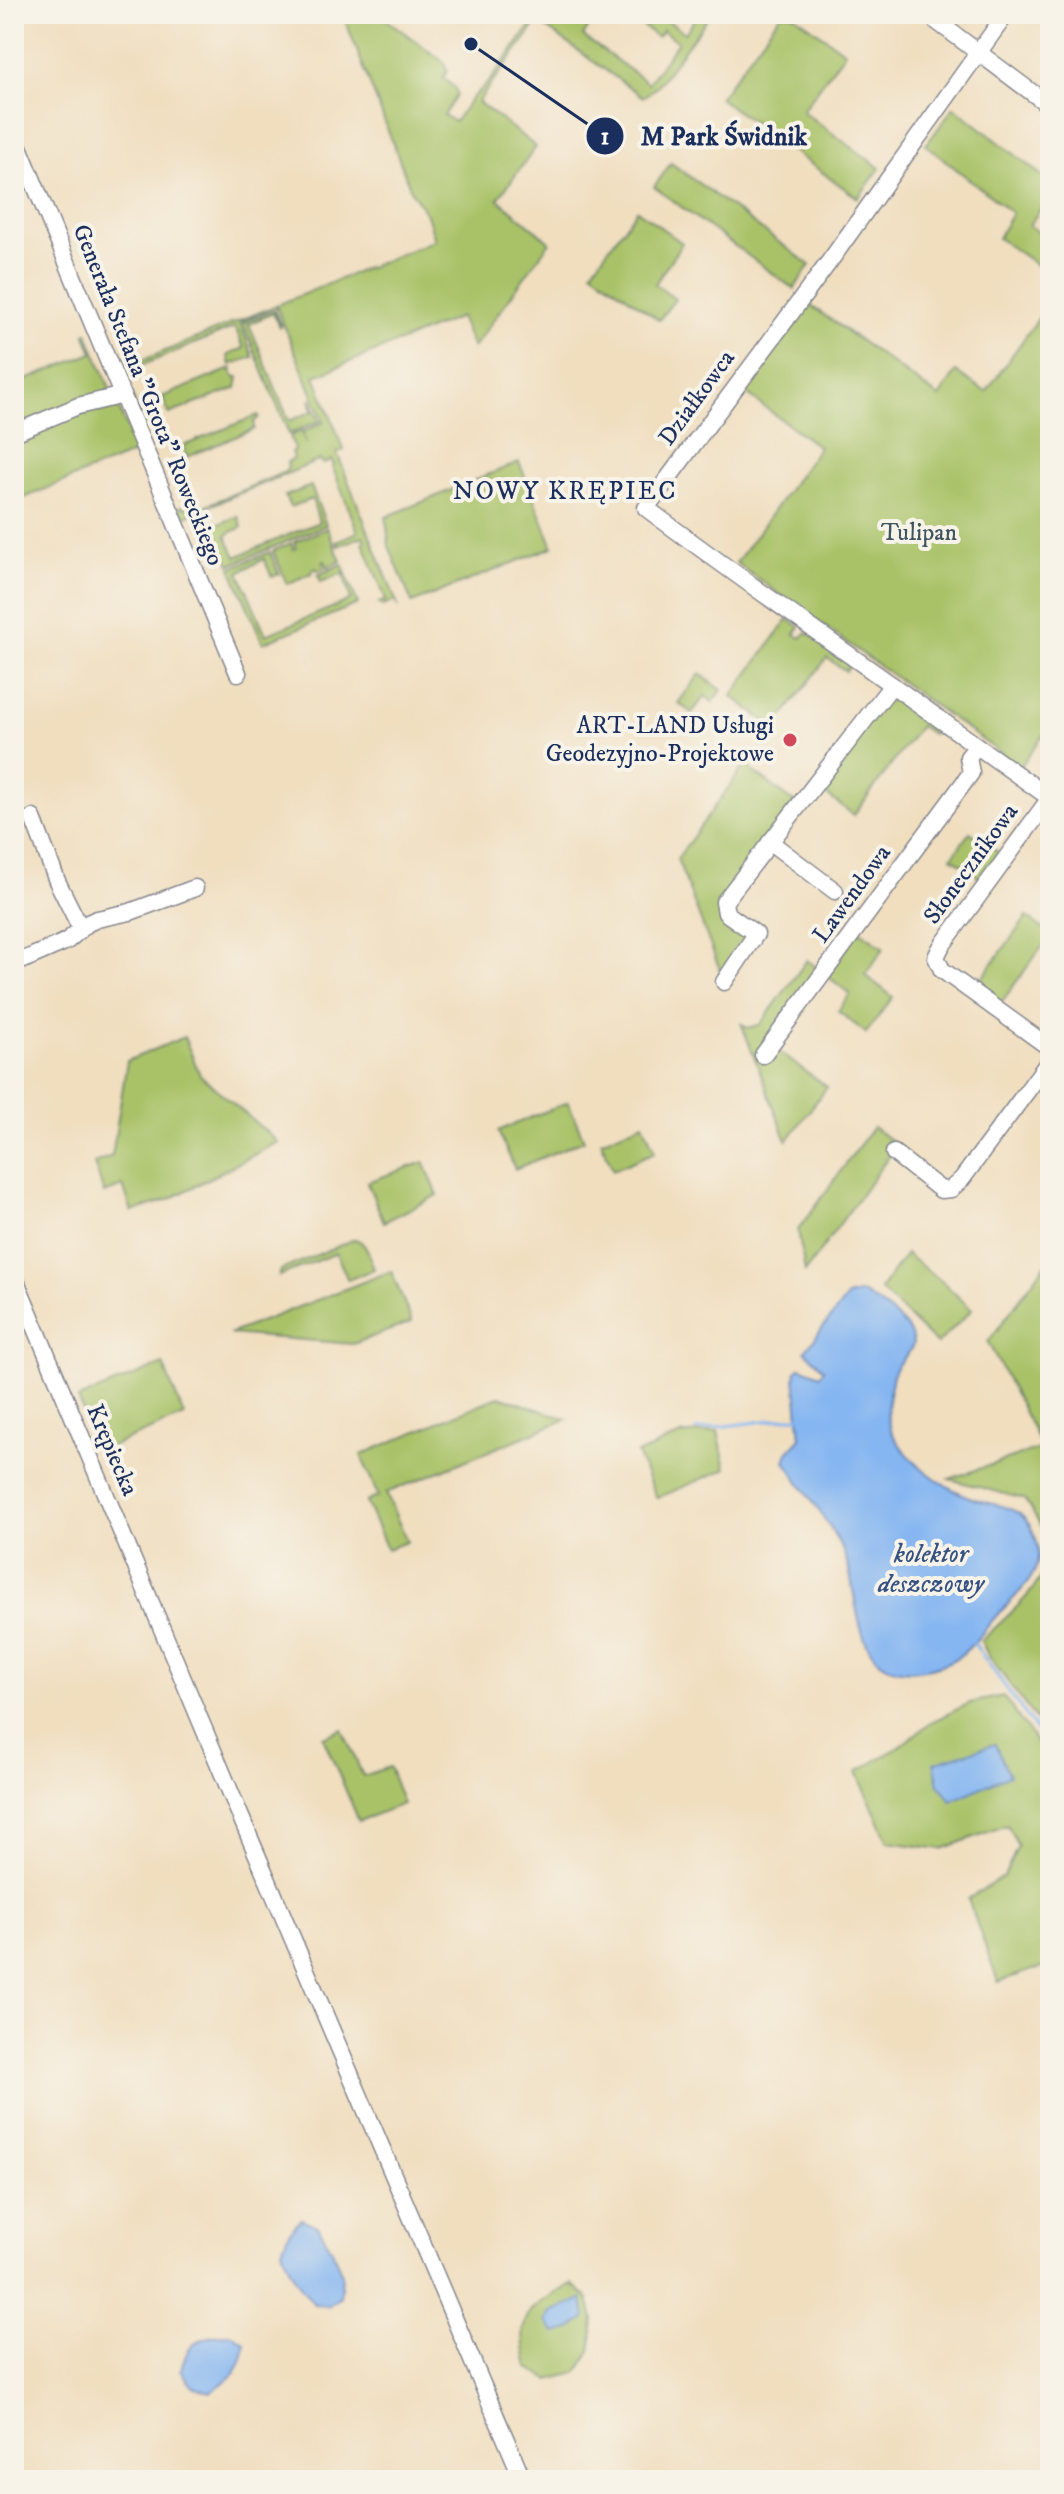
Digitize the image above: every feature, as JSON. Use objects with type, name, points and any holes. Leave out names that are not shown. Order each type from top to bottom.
[{"type":"street","points":[[927,14],[1050,106]]},
{"type":"street","name":"Działkowca","points":[[1006,14],[832,258],[646,508],[892,685],[973,752],[1050,798]]},
{"type":"street","name":"Generała Stefana \"Grota\" Roweckiego","points":[[14,135],[238,673]]},
{"type":"street","points":[[14,433],[78,406],[123,395]]},
{"type":"street","points":[[724,982],[756,934],[726,913],[724,902],[892,685]]},
{"type":"street","name":"Lawendowa","points":[[763,1055],[971,773],[973,752]]},
{"type":"street","name":"Słonecznikowa","points":[[1050,798],[941,947],[936,961],[942,970],[1050,1048]]},
{"type":"street","points":[[33,818],[57,881],[81,929]]},
{"type":"street","points":[[770,842],[835,891]]},
{"type":"street","points":[[14,964],[67,941],[97,919],[130,912],[195,888]]},
{"type":"street","points":[[894,1153],[941,1190],[951,1189],[962,1179],[1050,1060]]},
{"type":"street","name":"Krępiecka","points":[[14,1276],[523,2480]]},
{"type":"green space","points":[[343,14],[379,14],[444,62],[447,71],[443,78],[457,94],[444,115],[454,122],[489,82],[539,14],[572,14],[588,28],[583,36],[648,83],[678,42],[664,29],[657,37],[626,14],[658,14],[685,33],[699,14],[711,14],[656,87],[643,97],[538,22],[478,102],[536,147],[498,199],[550,242],[473,348],[460,317],[315,376],[344,450],[337,453],[399,608],[395,601],[383,606],[379,603],[386,600],[363,536],[338,546],[336,541],[358,532],[332,460],[323,464],[320,460],[181,518],[177,509],[182,506],[195,510],[285,472],[287,462],[294,459],[291,452],[295,450],[290,436],[301,431],[306,444],[302,432],[324,422],[276,306],[240,322],[253,357],[230,365],[228,355],[244,348],[235,327],[133,369],[136,377],[126,382],[142,420],[148,418],[148,427],[143,427],[119,370],[435,240],[427,215],[411,190]]},
{"type":"green space","points":[[781,14],[793,14],[845,52],[802,111],[880,168],[858,198],[719,98]]},
{"type":"green space","points":[[954,107],[1050,182],[1050,197],[1029,225],[1050,241],[1050,274],[998,238],[1012,213],[926,145]]},
{"type":"green space","points":[[671,163],[810,265],[794,289],[654,187]]},
{"type":"green space","points":[[637,210],[682,243],[655,284],[675,299],[659,320],[592,271]]},
{"type":"green space","name":"Tulipan","points":[[1050,302],[1050,726],[1020,767],[736,563],[819,447],[744,392],[810,305],[939,397],[956,372],[986,392]]},
{"type":"green space","points":[[274,310],[281,326],[273,313],[249,324],[289,421],[313,411],[310,399],[320,421],[289,434],[243,323]]},
{"type":"green space","points":[[87,332],[109,391],[14,430],[14,385],[93,353]]},
{"type":"green space","points":[[233,368],[235,378],[239,377],[237,388],[169,414],[162,397]]},
{"type":"green space","points":[[113,407],[119,409],[130,435],[127,437],[136,452],[14,502],[14,440],[59,418]]},
{"type":"green space","points":[[258,415],[254,429],[187,457],[183,446]]},
{"type":"green space","points":[[519,462],[553,547],[412,603],[389,546],[386,517]]},
{"type":"green space","points":[[311,486],[326,525],[230,565],[214,526],[238,516],[242,527],[226,535],[236,557],[319,522],[312,499],[290,507],[285,496]]},
{"type":"green space","points":[[327,528],[341,561],[328,567],[325,561],[325,568],[318,571],[316,568],[312,573],[287,584],[273,551],[291,543],[293,549],[296,548],[294,542]]},
{"type":"green space","points":[[270,552],[279,574],[272,577],[264,559],[239,572],[266,635],[351,600],[343,573],[321,582],[318,575],[342,564],[358,604],[263,643],[231,568]]},
{"type":"green space","points":[[788,619],[800,627],[795,634],[801,638],[807,632],[851,664],[846,671],[827,658],[774,728],[732,696]]},
{"type":"green space","points":[[700,674],[722,690],[713,702],[705,696],[692,713],[678,703]]},
{"type":"green space","points":[[890,692],[938,727],[932,734],[920,726],[854,815],[817,788]]},
{"type":"green space","points":[[745,765],[795,803],[720,905],[746,932],[748,939],[723,978],[677,859]]},
{"type":"green space","points":[[970,832],[999,853],[980,878],[952,857]]},
{"type":"green space","points":[[1027,917],[1050,936],[1001,1003],[976,986]]},
{"type":"green space","points":[[859,930],[884,948],[865,975],[893,997],[866,1033],[838,1011],[850,994],[826,975]]},
{"type":"green space","points":[[807,960],[823,972],[773,1048],[827,1087],[787,1141],[741,1023],[747,1028],[760,1025]]},
{"type":"green space","points":[[184,1037],[200,1075],[278,1142],[170,1199],[132,1212],[123,1186],[104,1193],[94,1163],[112,1156],[127,1061]]},
{"type":"green space","points":[[568,1102],[584,1140],[515,1169],[498,1131]]},
{"type":"green space","points":[[643,1123],[655,1152],[613,1170],[601,1141]]},
{"type":"green space","points":[[873,1127],[897,1145],[805,1272],[798,1230]]},
{"type":"green space","points":[[424,1162],[438,1195],[384,1222],[367,1182]]},
{"type":"green space","points":[[355,1239],[365,1247],[374,1269],[348,1280],[336,1253],[279,1276],[281,1270]]},
{"type":"green space","points":[[906,1254],[972,1310],[937,1344],[880,1290]]},
{"type":"green space","points":[[1050,1258],[1050,1438],[1043,1448],[1050,1460],[1050,1739],[981,1641],[1023,1600],[1042,1576],[1049,1551],[1046,1537],[1024,1499],[949,1479],[1042,1448],[988,1342]]},
{"type":"green space","points":[[391,1271],[412,1322],[353,1344],[229,1334]]},
{"type":"green space","points":[[163,1364],[184,1416],[100,1451],[78,1399]]},
{"type":"green space","points":[[499,1396],[567,1419],[386,1493],[407,1542],[387,1549],[366,1502],[378,1496],[361,1455]]},
{"type":"green space","points":[[718,1431],[726,1469],[657,1498],[637,1454],[681,1435]]},
{"type":"green space","points":[[1003,1696],[1050,1761],[1050,1964],[998,1982],[968,1899],[1004,1876],[1018,1846],[1007,1825],[942,1849],[888,1842],[857,1772],[896,1749],[931,1722],[970,1703]]},
{"type":"green space","points":[[342,1729],[363,1776],[389,1767],[403,1804],[359,1821],[323,1737]]},
{"type":"green space","points":[[572,2284],[589,2299],[594,2319],[591,2351],[577,2373],[549,2380],[528,2367],[523,2335],[525,2324],[535,2307]]},
{"type":"water","name":"kolektor deszczowy","points":[[862,1293],[903,1323],[912,1339],[912,1347],[894,1371],[887,1409],[888,1422],[897,1441],[918,1464],[943,1484],[974,1499],[1016,1512],[1032,1529],[1037,1543],[1036,1566],[1024,1587],[960,1655],[931,1668],[895,1669],[879,1660],[868,1646],[841,1547],[785,1461],[788,1452],[801,1438],[796,1371],[801,1367],[820,1375],[824,1369],[805,1351],[847,1297]]},
{"type":"water","points":[[995,1744],[1009,1775],[951,1801],[939,1784],[934,1763]]},
{"type":"water","points":[[301,2219],[318,2226],[342,2275],[340,2297],[328,2306],[314,2304],[291,2271],[282,2249],[289,2232]]},
{"type":"water","points":[[583,2299],[586,2318],[570,2329],[555,2333],[546,2321],[551,2312]]},
{"type":"water","points":[[231,2333],[245,2343],[239,2367],[210,2392],[192,2386],[181,2370],[192,2346],[204,2339]]},
{"type":"waterway","points":[[696,1430],[802,1416]]},
{"type":"waterway","points":[[973,1642],[1050,1749]]},
{"type":"place","name":"M Park Świdnik","points":[[471,44]]},
{"type":"place","name":"ART-LAND Usługi Geodezyjno-Projektowe","points":[[790,740]]},
{"type":"district","name":"NOWY KRĘPIEC","points":[[565,491]]}]
